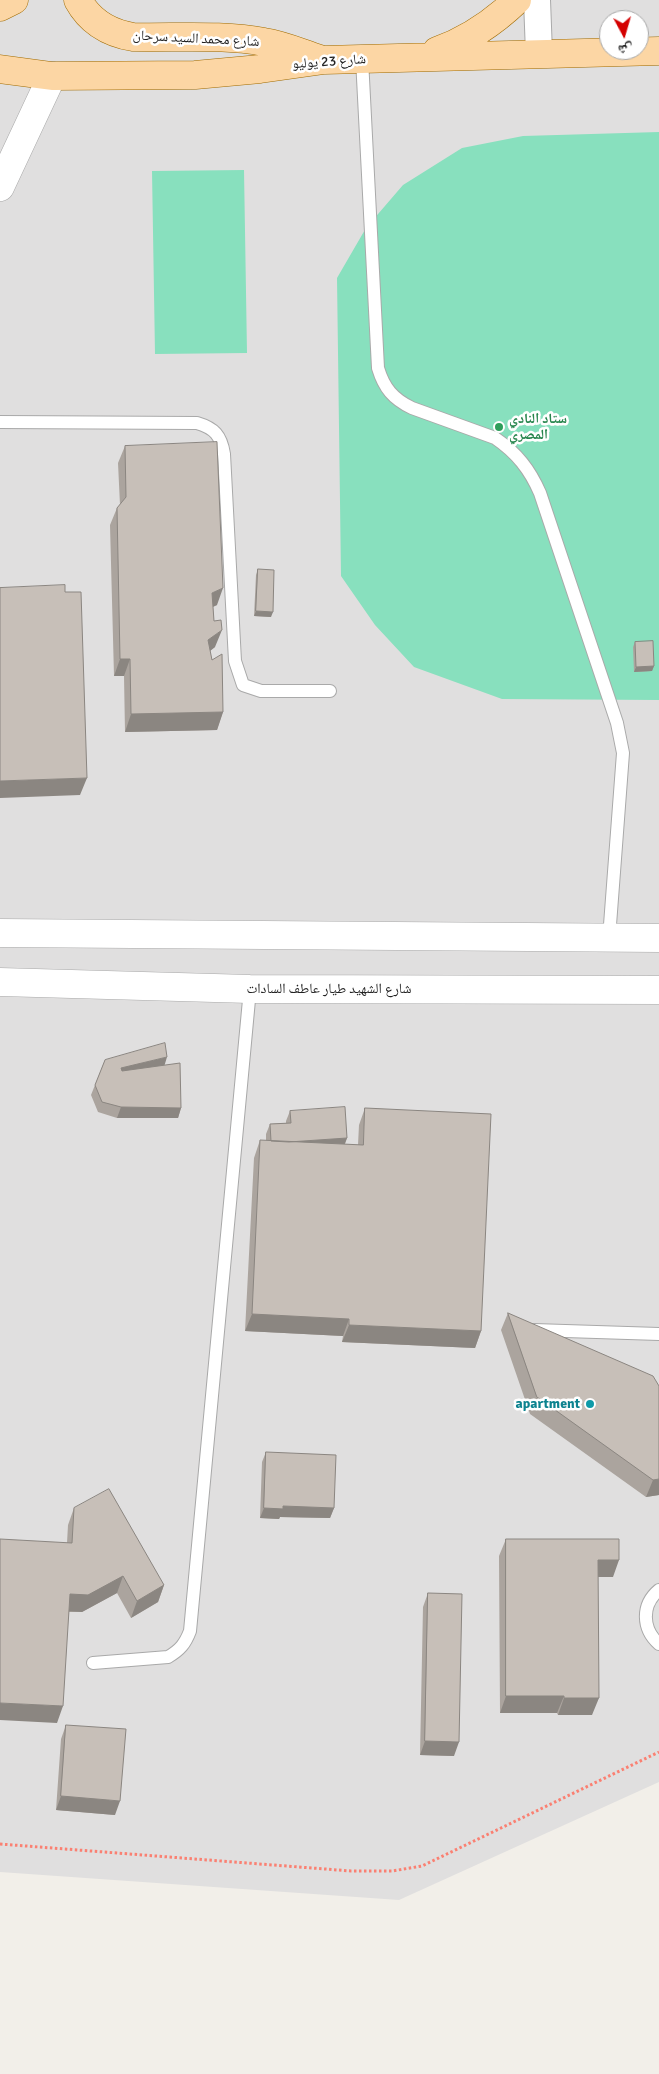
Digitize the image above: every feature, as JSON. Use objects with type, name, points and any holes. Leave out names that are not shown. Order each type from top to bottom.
[{"type":"main road","points":[[0,8],[14,0]]},
{"type":"main road","name":"شارع محمد السيد سرحان","points":[[78,0],[92,19],[104,28],[118,34],[133,37],[241,39],[285,46],[324,60]]},
{"type":"main road","points":[[413,57],[438,50],[468,37],[496,18],[517,0]]},
{"type":"main road","name":"شارع 23 يوليو","points":[[0,69],[52,76],[195,74],[260,69],[324,60],[659,50]]},
{"type":"street","points":[[537,0],[539,53]]},
{"type":"street","points":[[0,188],[52,76]]},
{"type":"street","points":[[0,933],[659,938]]},
{"type":"street","name":"شارع الشهيد طيار عاطف السادات","points":[[0,982],[250,989],[659,990]]},
{"type":"lane","points":[[362,59],[378,368],[386,388],[400,402],[495,438],[507,446],[526,467],[540,493],[617,723],[623,753],[610,938]]},
{"type":"lane","points":[[0,422],[197,423],[208,426],[216,432],[222,442],[224,454],[235,661],[243,685],[261,691],[330,691]]},
{"type":"lane","points":[[93,1663],[168,1657],[178,1652],[185,1643],[190,1631],[250,989]]},
{"type":"lane","points":[[521,1330],[659,1334]]},
{"type":"lane","points":[[659,1590],[652,1596],[647,1606],[645,1618],[648,1629],[659,1644]]},
{"type":"path","points":[[0,1844],[351,1871],[392,1871],[422,1866],[659,1752]]},
{"type":"shaded area","points":[[0,0],[659,0],[659,1782],[399,1900],[0,1872]]},
{"type":"green space","name":"ستاد النادي المصري","points":[[659,132],[659,700],[502,699],[414,667],[375,625],[341,576],[337,278],[366,228],[403,185],[462,148],[523,136]]},
{"type":"green space","points":[[244,170],[247,353],[155,354],[152,171]]},
{"type":"building","points":[[217,442],[223,588],[212,593],[214,621],[221,620],[222,630],[208,640],[212,660],[222,654],[223,712],[131,714],[130,659],[120,659],[117,508],[126,497],[125,446]]},
{"type":"building","points":[[258,569],[274,570],[273,612],[256,611]]},
{"type":"building","points":[[65,585],[65,592],[81,592],[87,778],[0,781],[0,588]]},
{"type":"building","points":[[653,641],[654,666],[636,667],[635,642]]},
{"type":"building","points":[[165,1043],[167,1057],[121,1068],[122,1071],[180,1063],[181,1108],[121,1107],[102,1102],[95,1085],[105,1060]]},
{"type":"building","points":[[345,1107],[347,1138],[289,1142],[271,1141],[270,1124],[291,1123],[290,1111]]},
{"type":"building","points":[[365,1108],[491,1114],[481,1331],[349,1325],[349,1319],[252,1314],[260,1140],[363,1145]]},
{"type":"building","name":"apartment","points":[[508,1313],[653,1376],[659,1386],[659,1479],[653,1480],[537,1397]]},
{"type":"building","points":[[266,1452],[336,1455],[334,1508],[283,1506],[283,1509],[264,1508]]},
{"type":"building","points":[[109,1489],[164,1585],[137,1601],[123,1576],[88,1595],[70,1594],[63,1706],[0,1703],[0,1539],[72,1543],[74,1508]]},
{"type":"building","points":[[506,1539],[619,1539],[619,1560],[598,1560],[599,1698],[506,1696]]},
{"type":"building","points":[[428,1593],[462,1594],[459,1742],[425,1741]]},
{"type":"building","points":[[66,1725],[126,1729],[120,1801],[61,1796]]},
{"type":"place","name":"ستاد النادي المصري","points":[[499,427]]},
{"type":"place","name":"apartment","points":[[590,1404]]}]
